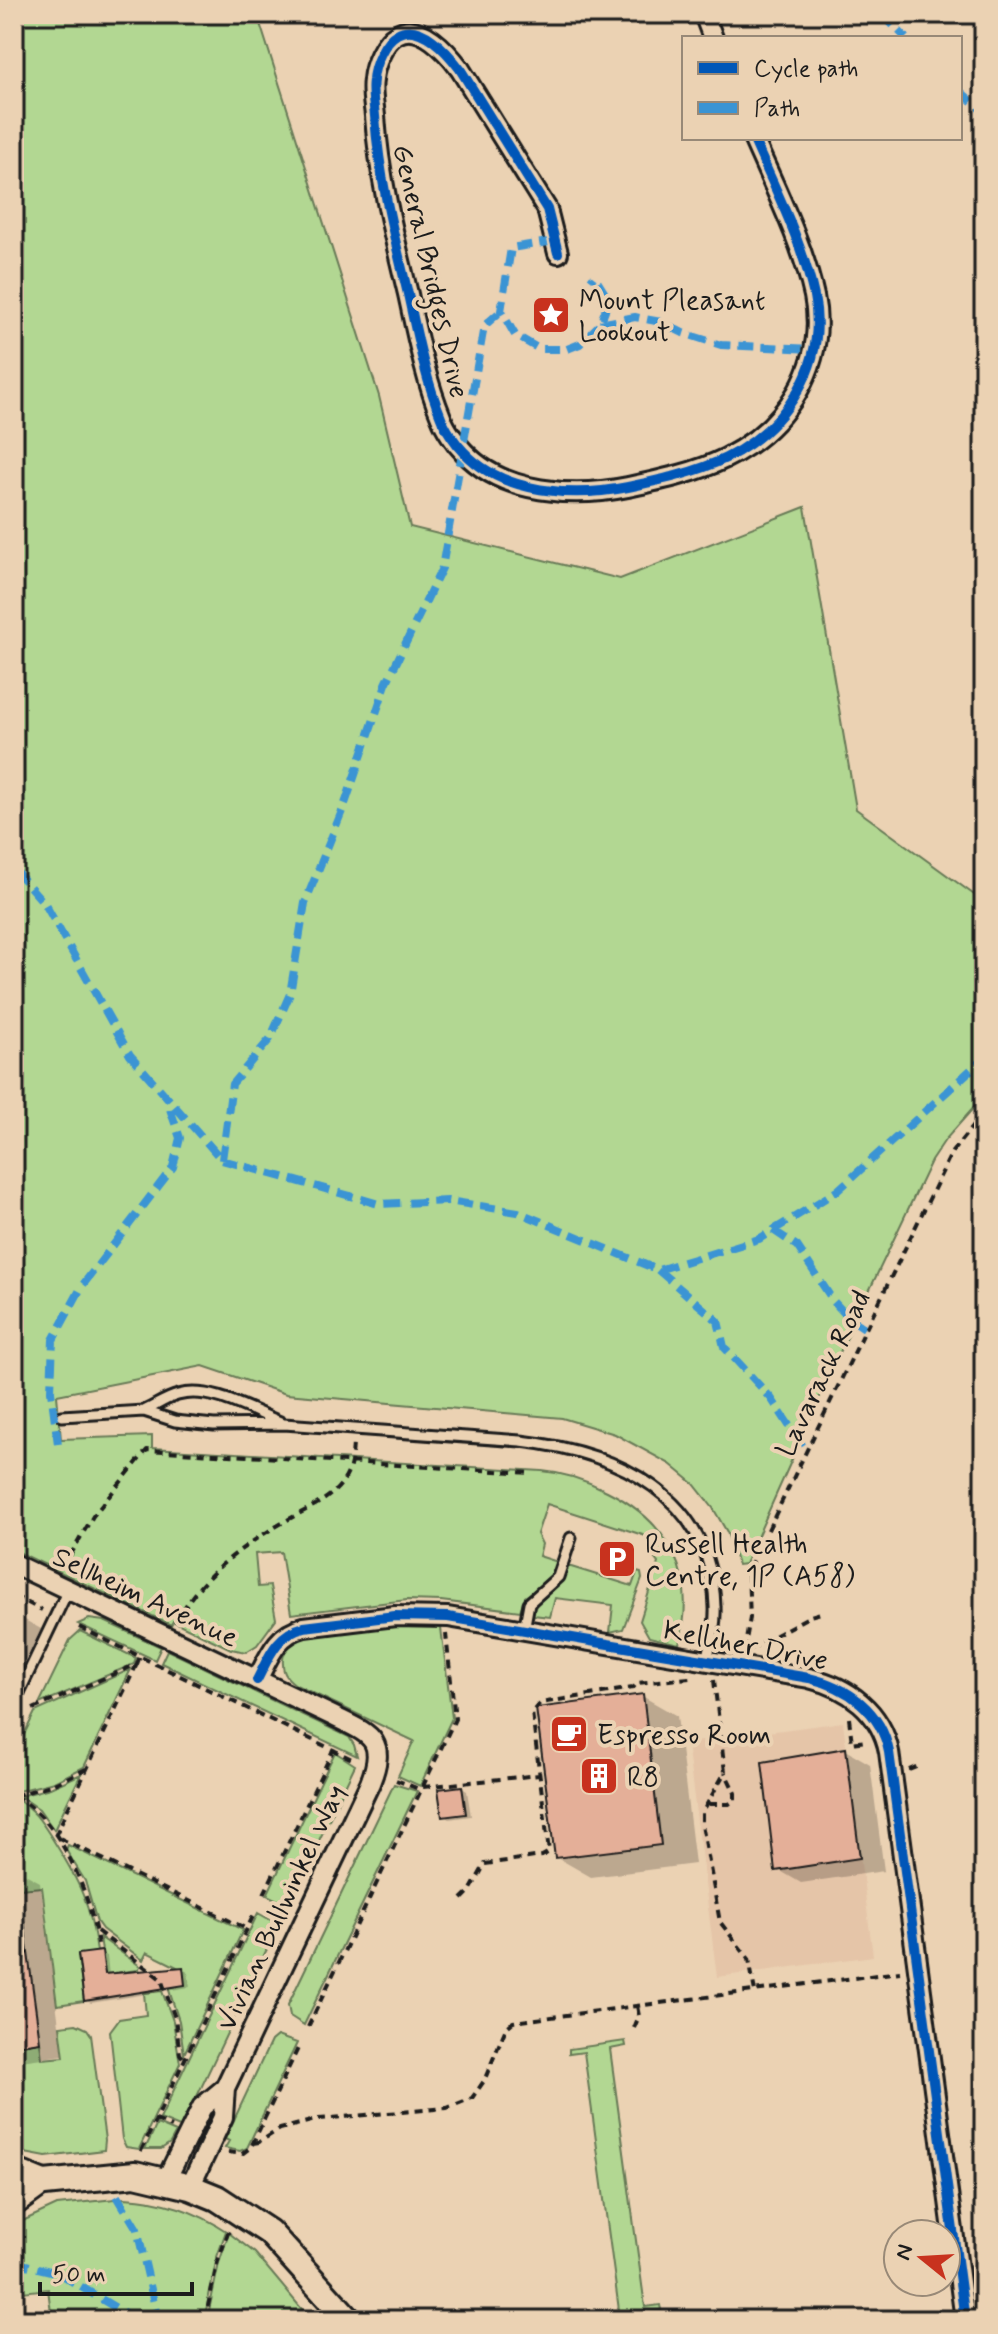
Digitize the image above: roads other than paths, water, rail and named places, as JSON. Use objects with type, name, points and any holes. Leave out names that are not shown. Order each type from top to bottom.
[{"type":"street","points":[[704,14],[712,36]]},
{"type":"street","name":"General Bridges Drive","points":[[558,253],[547,209],[464,74],[444,48],[416,31],[400,32],[386,43],[372,79],[376,139],[390,217],[422,356],[441,418],[463,451],[484,469],[512,484],[554,490],[609,491],[673,477],[727,457],[778,422],[806,378],[817,330],[814,295],[792,230],[754,140]]},
{"type":"street","name":"Sellheim Avenue","points":[[14,1564],[366,1733],[373,1738],[377,1749]]},
{"type":"street","name":"Kelliher Drive","points":[[257,1680],[279,1640],[290,1631],[419,1615],[524,1630],[708,1669],[809,1678],[837,1686],[862,1704],[885,1738],[965,2320]]},
{"type":"street","name":"Vivian Bullwinkel Way","points":[[178,2183],[202,2107],[225,2088],[367,1790],[375,1770],[377,1749]]},
{"type":"street","points":[[14,2186],[135,2174],[178,2183],[217,2198],[269,2232],[349,2320]]},
{"type":"lane","points":[[144,1411],[180,1394],[206,1394],[284,1424]]},
{"type":"lane","points":[[62,1416],[144,1411],[179,1422],[243,1426],[284,1424],[556,1445],[595,1455],[636,1475],[683,1513],[705,1550],[715,1606],[708,1669]]},
{"type":"lane","points":[[524,1630],[529,1603],[559,1575],[571,1538]]},
{"type":"lane","points":[[14,1703],[61,1587]]},
{"type":"lane","points":[[14,2163],[56,2181]]},
{"type":"lane","points":[[14,2212],[56,2181]]},
{"type":"place","name":"Mount Pleasant Lookout","points":[[551,315]]},
{"type":"place","name":"Russell Health Centre, 1P (A58)","points":[[617,1559]]},
{"type":"place","name":"Espresso Room","points":[[569,1734]]},
{"type":"place","name":"R8","points":[[599,1776]]}]
